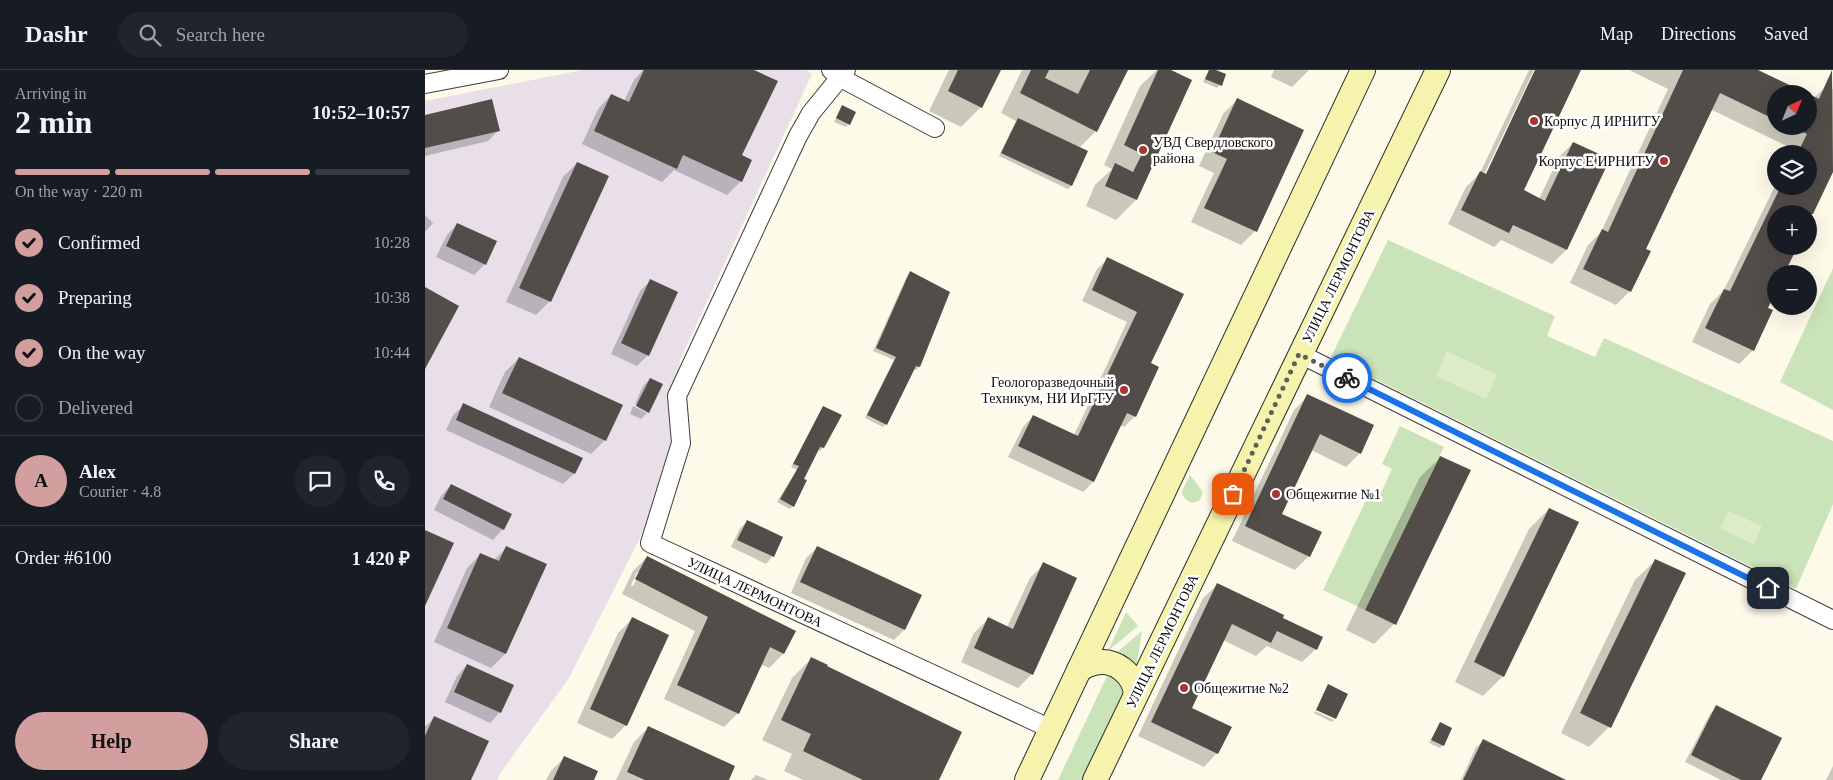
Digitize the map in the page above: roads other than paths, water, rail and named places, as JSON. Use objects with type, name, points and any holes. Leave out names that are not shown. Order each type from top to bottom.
[{"type":"main road","points":[[1027,780],[1363,70]]},
{"type":"main road","name":"УЛИЦА ЛЕРМОНТОВА","points":[[1095,780],[1437,70]]},
{"type":"main road","points":[[1079,670],[1093,663],[1102,662],[1114,665],[1126,671],[1135,685],[1136,694]]},
{"type":"street","points":[[425,84],[499,70]]},
{"type":"street","points":[[839,73],[935,128]]},
{"type":"street","name":"УЛИЦА ЛЕРМОНТОВА","points":[[839,73],[811,113],[798,136],[677,396],[681,443],[650,543],[1051,729]]},
{"type":"street","points":[[1299,354],[1833,620]]},
{"type":"place","name":"Корпус Д ИРНИТУ","points":[[1534,121]]},
{"type":"place","name":"УВД Свердловского района","points":[[1143,150]]},
{"type":"place","name":"Корпус Е ИРНИТУ","points":[[1664,161]]},
{"type":"place","name":"Геологоразведочный Техникум, НИ ИрГТУ","points":[[1124,390]]},
{"type":"place","name":"Общежитие №1","points":[[1276,494]]},
{"type":"place","name":"Общежитие №2","points":[[1184,688]]}]
